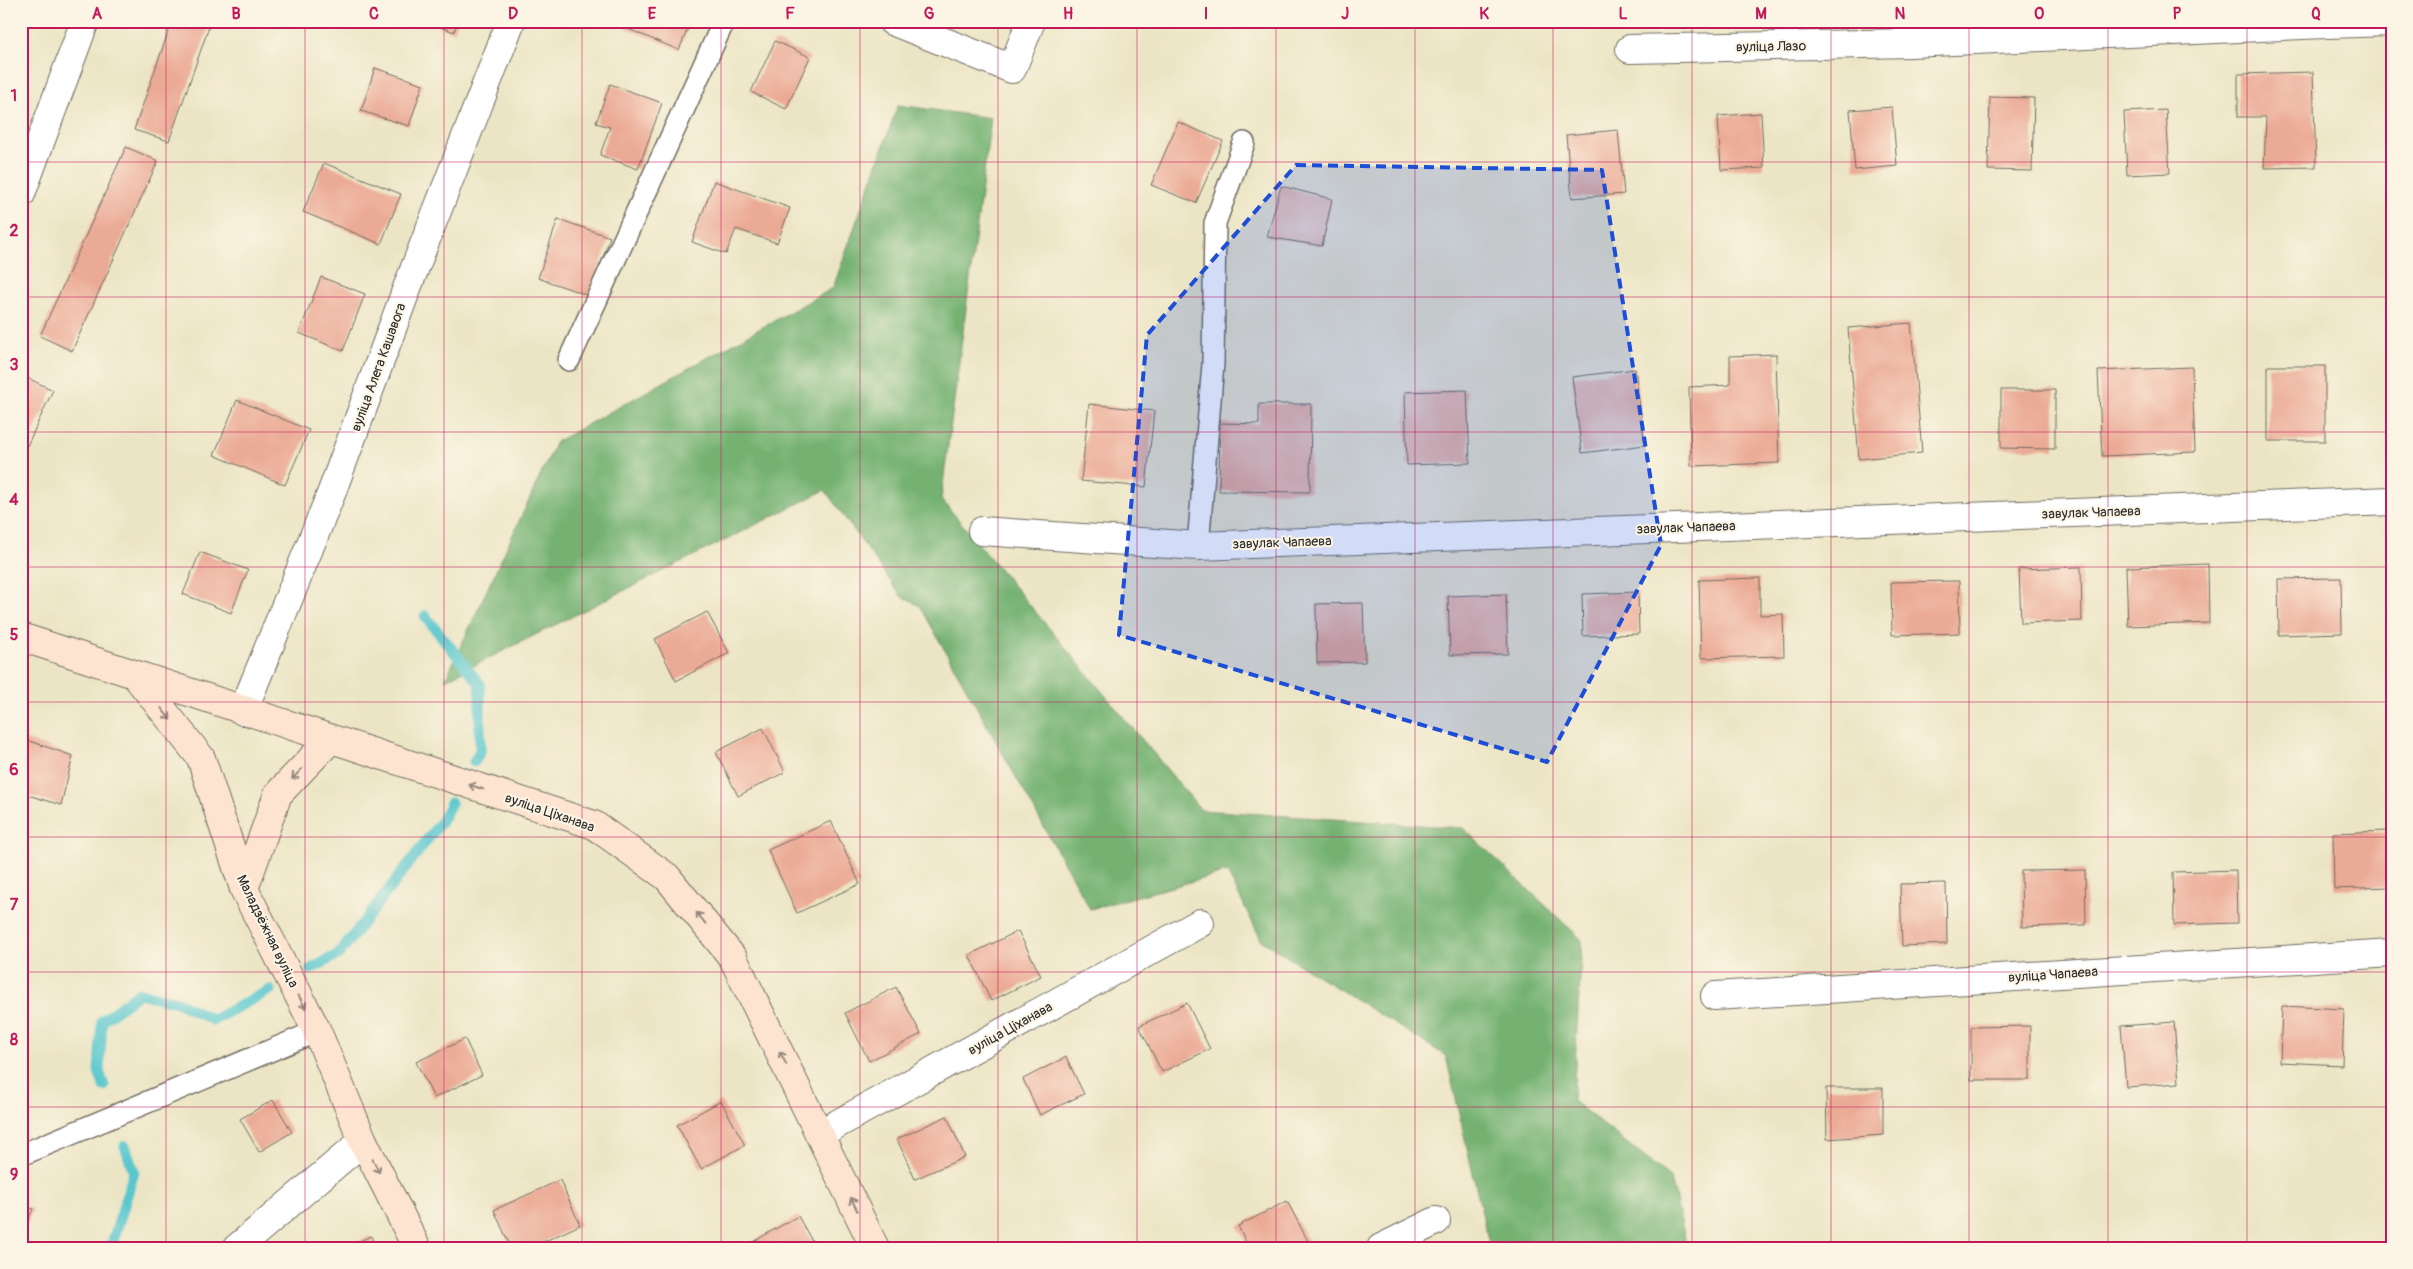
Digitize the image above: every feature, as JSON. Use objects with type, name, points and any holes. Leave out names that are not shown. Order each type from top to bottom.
[{"type":"street","points":[[21,194],[85,21]]},
{"type":"street","name":"вуліца Алега Кашавога","points":[[242,711],[331,494],[407,288],[511,21]]},
{"type":"street","points":[[892,21],[1012,69],[1031,21]]},
{"type":"street","name":"вуліца Лазо","points":[[1630,50],[1911,32],[2392,22]]},
{"type":"street","name":"завулак Чапаева","points":[[982,531],[1198,546],[2392,502]]},
{"type":"street","name":"вуліца Ціханава","points":[[21,637],[594,825],[667,877],[733,958],[876,1248]]},
{"type":"street","name":"Маладзёжная вуліца","points":[[136,676],[201,758],[244,889],[317,1031],[363,1141],[417,1248]]},
{"type":"street","points":[[244,889],[278,794],[330,739]]},
{"type":"street","name":"вуліца Ціханава","points":[[820,1133],[1200,923]]},
{"type":"street","name":"вуліца Чапаева","points":[[1715,996],[2392,953]]},
{"type":"street","points":[[237,1248],[363,1141]]},
{"type":"street","points":[[1381,1248],[1436,1221]]},
{"type":"lane","points":[[569,360],[724,21]]},
{"type":"lane","points":[[1198,546],[1213,364],[1215,224],[1244,143]]},
{"type":"lane","points":[[21,1155],[317,1031]]},
{"type":"highlighted area","points":[[1296,165],[1602,170],[1661,545],[1547,762],[1119,635],[1147,335]]},
{"type":"green space","points":[[898,105],[991,118],[941,499],[1201,810],[1463,828],[1582,940],[1573,1101],[1671,1178],[1687,1248],[1490,1248],[1446,1056],[1262,941],[1227,872],[1090,909],[920,606],[901,596],[825,490],[445,680],[556,442],[833,288]]},
{"type":"building","points":[[172,21],[211,21],[169,141],[134,130]]},
{"type":"building","points":[[425,21],[458,21],[454,32]]},
{"type":"building","points":[[625,21],[691,21],[679,50],[623,27]]},
{"type":"building","points":[[775,41],[810,57],[786,109],[751,92]]},
{"type":"building","points":[[375,68],[423,84],[409,126],[361,111]]},
{"type":"building","points":[[2313,72],[2316,167],[2264,168],[2266,117],[2238,117],[2238,74]]},
{"type":"building","points":[[610,84],[662,103],[638,169],[600,155],[610,127],[596,123]]},
{"type":"building","points":[[1990,97],[2034,98],[2032,171],[1988,170]]},
{"type":"building","points":[[1892,107],[1897,166],[1855,170],[1850,110]]},
{"type":"building","points":[[2166,110],[2170,173],[2127,175],[2124,112]]},
{"type":"building","points":[[1761,113],[1764,168],[1721,170],[1718,116]]},
{"type":"building","points":[[1178,122],[1223,141],[1196,203],[1151,185]]},
{"type":"building","points":[[1618,130],[1624,194],[1572,198],[1566,135]]},
{"type":"building","points":[[126,147],[158,161],[72,351],[40,336]]},
{"type":"building","points":[[324,163],[401,194],[381,244],[303,212]]},
{"type":"building","points":[[714,181],[790,208],[777,243],[736,229],[726,254],[692,242]]},
{"type":"building","points":[[1281,186],[1332,199],[1322,246],[1267,237]]},
{"type":"building","points":[[558,219],[610,237],[590,296],[538,278]]},
{"type":"building","points":[[321,277],[365,294],[343,351],[299,333]]},
{"type":"building","points":[[1911,323],[1922,453],[1859,459],[1848,328]]},
{"type":"building","points":[[1776,354],[1779,463],[1691,466],[1689,387],[1730,385],[1730,356]]},
{"type":"building","points":[[2268,366],[2325,366],[2325,441],[2268,441]]},
{"type":"building","points":[[2192,367],[2195,452],[2102,456],[2098,371]]},
{"type":"building","points":[[1635,369],[1645,445],[1582,453],[1572,377]]},
{"type":"building","points":[[21,375],[53,390],[21,459]]},
{"type":"building","points":[[1467,390],[1470,463],[1407,465],[1405,392]]},
{"type":"building","points":[[2001,390],[2055,390],[2055,449],[2001,448]]},
{"type":"building","points":[[237,400],[309,430],[285,485],[214,455]]},
{"type":"building","points":[[1089,404],[1154,411],[1146,487],[1081,481]]},
{"type":"building","points":[[1259,404],[1311,404],[1310,492],[1219,491],[1220,423],[1259,424]]},
{"type":"building","points":[[200,552],[248,570],[231,613],[183,594]]},
{"type":"building","points":[[2208,564],[2209,623],[2128,626],[2126,567]]},
{"type":"building","points":[[2081,567],[2082,621],[2021,623],[2019,569]]},
{"type":"building","points":[[1760,578],[1760,615],[1783,614],[1784,656],[1701,658],[1699,580]]},
{"type":"building","points":[[2341,578],[2342,633],[2279,635],[2278,579]]},
{"type":"building","points":[[1959,581],[1960,633],[1892,635],[1891,582]]},
{"type":"building","points":[[1638,592],[1639,634],[1583,636],[1582,594]]},
{"type":"building","points":[[1506,594],[1508,654],[1450,655],[1448,596]]},
{"type":"building","points":[[1363,603],[1365,662],[1317,663],[1316,604]]},
{"type":"building","points":[[707,612],[729,653],[676,681],[655,639]]},
{"type":"building","points":[[763,728],[785,772],[738,796],[716,752]]},
{"type":"building","points":[[21,738],[73,756],[61,805],[21,793]]},
{"type":"building","points":[[831,821],[860,884],[797,913],[768,850]]},
{"type":"building","points":[[2388,831],[2390,887],[2334,889],[2333,833]]},
{"type":"building","points":[[2085,870],[2086,925],[2022,927],[2021,871]]},
{"type":"building","points":[[2236,870],[2237,923],[2174,925],[2173,872]]},
{"type":"building","points":[[1946,883],[1947,944],[1902,946],[1900,884]]},
{"type":"building","points":[[1018,931],[1041,976],[991,1001],[969,955]]},
{"type":"building","points":[[896,987],[921,1034],[869,1061],[845,1013]]},
{"type":"building","points":[[1187,1003],[1210,1049],[1162,1072],[1139,1026]]},
{"type":"building","points":[[2282,1006],[2344,1009],[2342,1065],[2280,1062]]},
{"type":"building","points":[[2174,1022],[2179,1083],[2126,1087],[2121,1026]]},
{"type":"building","points":[[2030,1026],[2030,1080],[1971,1080],[1971,1027]]},
{"type":"building","points":[[465,1039],[482,1075],[434,1098],[416,1062]]},
{"type":"building","points":[[1066,1057],[1084,1094],[1040,1115],[1023,1079]]},
{"type":"building","points":[[1826,1088],[1883,1088],[1883,1135],[1827,1139]]},
{"type":"building","points":[[273,1100],[292,1132],[259,1152],[240,1119]]},
{"type":"building","points":[[721,1101],[745,1145],[701,1169],[677,1125]]},
{"type":"building","points":[[947,1116],[965,1157],[915,1179],[897,1139]]},
{"type":"building","points":[[21,1127],[26,1136],[21,1138]]},
{"type":"building","points":[[560,1180],[580,1225],[530,1248],[511,1248],[494,1210]]},
{"type":"building","points":[[1287,1201],[1310,1245],[1305,1248],[1249,1248],[1238,1226]]},
{"type":"building","points":[[21,1205],[33,1209],[21,1238]]},
{"type":"building","points":[[798,1216],[816,1248],[742,1248]]},
{"type":"building","points":[[371,1236],[376,1248],[344,1248]]},
{"type":"waterway","points":[[425,616],[480,684],[480,751],[474,762]]},
{"type":"waterway","points":[[311,969],[339,954],[441,822],[451,803]]},
{"type":"waterway","points":[[104,1086],[99,1071],[102,1021],[139,993],[177,1002],[213,1020],[270,990]]},
{"type":"waterway","points":[[111,1248],[134,1172],[125,1146]]}]
